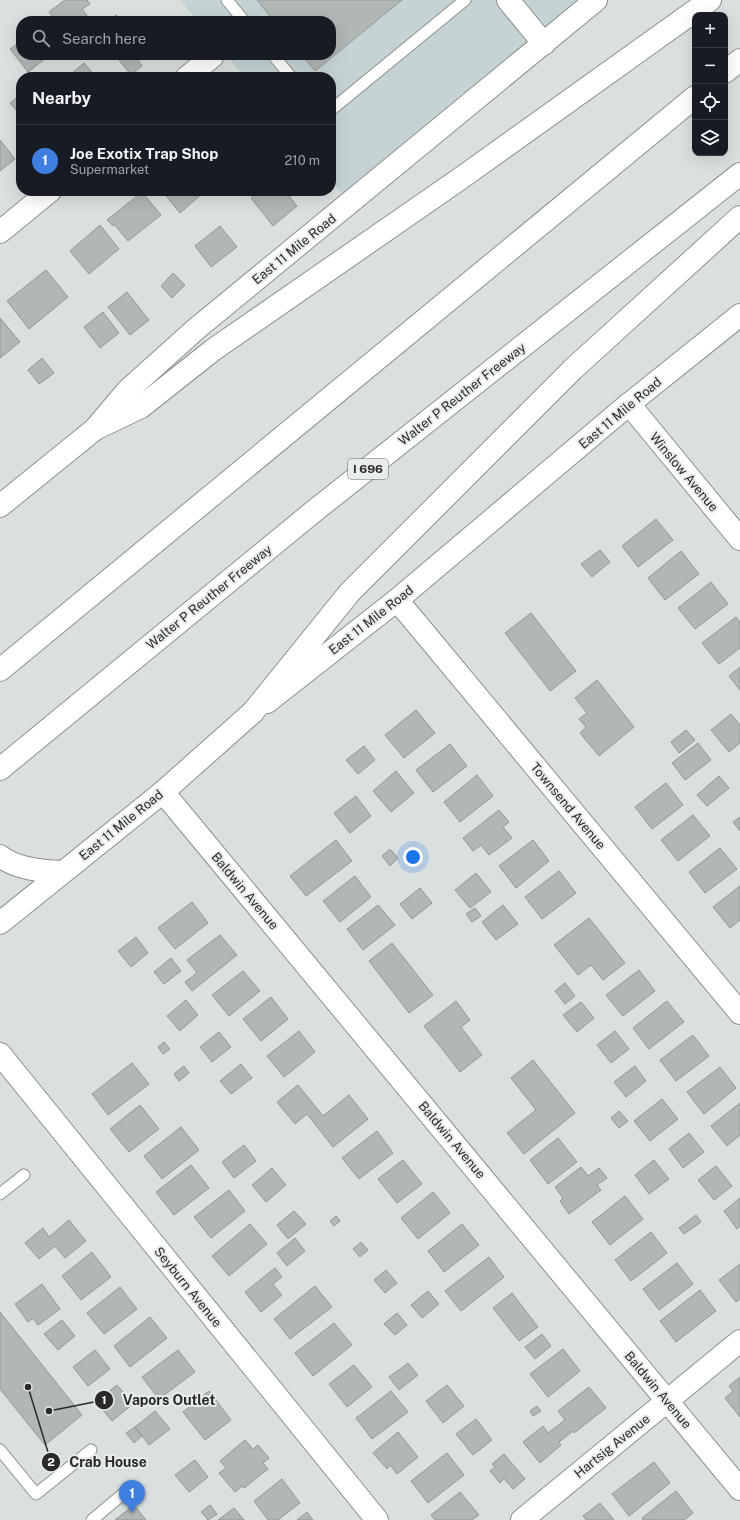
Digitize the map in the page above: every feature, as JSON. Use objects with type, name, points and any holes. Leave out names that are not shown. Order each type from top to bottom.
[{"type":"main road","name":"East 11 Mile Road","points":[[0,506],[95,429],[127,390],[196,329],[596,0]]},
{"type":"main road","points":[[95,429],[141,407],[213,350],[458,180],[710,0]]},
{"type":"main road","points":[[513,2],[544,44]]},
{"type":"main road","points":[[193,72],[208,60]]},
{"type":"main road","points":[[728,70],[740,60]]},
{"type":"main road","points":[[0,670],[692,98]]},
{"type":"main road","name":"Walter P Reuther Freeway","points":[[0,769],[319,507],[740,174]]},
{"type":"main road","points":[[0,232],[44,196]]},
{"type":"main road","points":[[253,712],[350,592],[573,369],[740,217]]},
{"type":"main road","name":"East 11 Mile Road","points":[[0,922],[163,792],[253,712],[397,600],[629,404],[740,315]]},
{"type":"main road","name":"Winslow Avenue","points":[[629,404],[740,539]]},
{"type":"main road","name":"Townsend Avenue","points":[[397,600],[740,1012]]},
{"type":"main road","name":"Baldwin Avenue","points":[[163,792],[740,1489]]},
{"type":"main road","points":[[0,856],[41,871],[62,872]]},
{"type":"main road","name":"Seyburn Avenue","points":[[0,1054],[377,1520]]},
{"type":"main road","name":"Hartsig Avenue","points":[[522,1520],[740,1341]]},
{"type":"lane","points":[[227,0],[240,16]]},
{"type":"lane","points":[[336,106],[466,0]]},
{"type":"lane","points":[[277,60],[287,72]]},
{"type":"lane","points":[[0,1194],[24,1174]]},
{"type":"lane","points":[[0,1450],[36,1494],[91,1450]]},
{"type":"lane","points":[[92,1520],[129,1489]]},
{"type":"shaded area","points":[[180,0],[578,0],[342,194],[336,186],[336,72],[241,72],[230,60],[336,60],[336,16],[194,16]]},
{"type":"building","points":[[65,0],[87,0],[90,4],[82,9],[87,16],[52,16],[49,12]]},
{"type":"building","points":[[257,0],[402,0],[336,54],[336,16],[270,16]]},
{"type":"building","points":[[16,45],[16,57],[10,49]]},
{"type":"building","points":[[19,60],[44,60],[28,72]]},
{"type":"building","points":[[119,60],[138,60],[142,66],[135,72],[129,72]]},
{"type":"building","points":[[306,60],[328,60],[315,71]]},
{"type":"building","points":[[84,63],[92,72],[73,72]]},
{"type":"building","points":[[16,98],[16,110],[10,103]]},
{"type":"building","points":[[0,140],[15,159],[0,171]]},
{"type":"building","points":[[137,196],[145,196],[161,215],[128,241],[114,224],[113,226],[107,220]]},
{"type":"building","points":[[166,196],[199,196],[180,213]]},
{"type":"building","points":[[253,196],[289,196],[297,206],[273,226],[251,198]]},
{"type":"building","points":[[100,225],[119,249],[89,274],[70,251]]},
{"type":"building","points":[[220,226],[237,247],[211,267],[195,246]]},
{"type":"building","points":[[46,270],[68,297],[29,329],[7,301]]},
{"type":"building","points":[[173,273],[185,285],[172,298],[161,286]]},
{"type":"building","points":[[127,292],[149,320],[130,335],[108,307]]},
{"type":"building","points":[[103,312],[119,333],[100,348],[84,327]]},
{"type":"building","points":[[0,318],[20,342],[0,358]]},
{"type":"building","points":[[42,358],[54,373],[39,384],[28,370]]},
{"type":"building","points":[[656,519],[673,540],[638,567],[622,546]]},
{"type":"building","points":[[600,550],[610,562],[592,577],[581,564]]},
{"type":"building","points":[[681,551],[699,574],[665,600],[648,578]]},
{"type":"building","points":[[711,582],[728,604],[695,629],[678,608]]},
{"type":"building","points":[[531,613],[576,671],[550,691],[505,633]]},
{"type":"building","points":[[736,617],[740,622],[740,648],[719,664],[702,643]]},
{"type":"building","points":[[740,667],[740,690],[729,676]]},
{"type":"building","points":[[597,680],[634,727],[599,756],[580,733],[586,727],[579,719],[587,713],[575,698]]},
{"type":"building","points":[[416,710],[435,733],[404,758],[385,735]]},
{"type":"building","points":[[731,714],[740,725],[740,743],[729,752],[711,730]]},
{"type":"building","points":[[686,730],[695,740],[679,753],[671,742]]},
{"type":"building","points":[[698,743],[711,760],[685,780],[672,763]]},
{"type":"building","points":[[450,744],[467,766],[433,792],[416,770]]},
{"type":"building","points":[[364,746],[375,760],[358,774],[346,760]]},
{"type":"building","points":[[396,771],[414,793],[391,812],[373,791]]},
{"type":"building","points":[[477,775],[493,796],[460,822],[444,802]]},
{"type":"building","points":[[719,776],[729,788],[707,806],[697,795]]},
{"type":"building","points":[[666,783],[683,805],[652,829],[635,807]]},
{"type":"building","points":[[356,796],[371,816],[350,833],[334,813]]},
{"type":"building","points":[[499,810],[509,822],[503,827],[512,838],[489,855],[481,845],[473,851],[463,838]]},
{"type":"building","points":[[693,815],[710,836],[678,861],[661,840]]},
{"type":"building","points":[[740,817],[740,831],[733,822]]},
{"type":"building","points":[[336,840],[352,861],[306,896],[290,876]]},
{"type":"building","points":[[533,840],[549,861],[516,888],[499,866]]},
{"type":"building","points":[[720,848],[737,869],[705,893],[689,872]]},
{"type":"building","points":[[390,849],[398,858],[390,866],[382,856]]},
{"type":"building","points":[[559,871],[576,893],[542,919],[525,897]]},
{"type":"building","points":[[476,873],[491,892],[470,908],[455,890]]},
{"type":"building","points":[[355,876],[371,897],[340,922],[323,901]]},
{"type":"building","points":[[740,886],[740,920],[730,928],[713,907]]},
{"type":"building","points":[[420,888],[432,903],[412,919],[400,904]]},
{"type":"building","points":[[192,902],[208,923],[175,949],[158,928]]},
{"type":"building","points":[[378,905],[395,925],[363,950],[347,929]]},
{"type":"building","points":[[503,905],[518,924],[496,940],[482,922]]},
{"type":"building","points":[[475,908],[481,916],[472,922],[466,914]]},
{"type":"building","points":[[589,918],[625,963],[603,980],[591,965],[578,975],[554,945]]},
{"type":"building","points":[[220,935],[237,955],[192,991],[185,982],[197,973],[187,960]]},
{"type":"building","points":[[136,937],[148,953],[131,967],[118,951]]},
{"type":"building","points":[[392,943],[433,995],[409,1013],[369,961]]},
{"type":"building","points":[[171,958],[181,971],[164,984],[154,972]]},
{"type":"building","points":[[639,970],[655,991],[623,1016],[606,995]]},
{"type":"building","points":[[243,971],[260,991],[229,1016],[212,995]]},
{"type":"building","points":[[565,983],[575,996],[565,1004],[555,991]]},
{"type":"building","points":[[271,997],[288,1019],[261,1041],[243,1019]]},
{"type":"building","points":[[186,1000],[198,1015],[180,1031],[167,1016]]},
{"type":"building","points":[[456,1001],[470,1020],[461,1027],[482,1055],[460,1072],[424,1026]]},
{"type":"building","points":[[667,1001],[684,1022],[649,1049],[633,1028]]},
{"type":"building","points":[[581,1002],[594,1018],[577,1032],[563,1015]]},
{"type":"building","points":[[299,1031],[315,1052],[284,1077],[267,1056]]},
{"type":"building","points":[[615,1031],[629,1049],[611,1063],[597,1045]]},
{"type":"building","points":[[219,1032],[231,1047],[212,1062],[200,1047]]},
{"type":"building","points":[[693,1035],[709,1056],[676,1081],[660,1060]]},
{"type":"building","points":[[164,1042],[170,1049],[163,1054],[158,1047]]},
{"type":"building","points":[[533,1060],[575,1113],[524,1154],[507,1133],[536,1110],[511,1078]]},
{"type":"building","points":[[132,1063],[149,1084],[108,1115],[92,1094]]},
{"type":"building","points":[[241,1064],[252,1078],[231,1094],[220,1081]]},
{"type":"building","points":[[184,1066],[189,1073],[179,1081],[174,1074]]},
{"type":"building","points":[[635,1066],[646,1081],[626,1097],[614,1082]]},
{"type":"building","points":[[720,1067],[736,1088],[704,1114],[687,1092]]},
{"type":"building","points":[[298,1085],[323,1116],[349,1095],[368,1119],[333,1147],[307,1114],[295,1124],[277,1102]]},
{"type":"building","points":[[662,1099],[678,1119],[650,1141],[634,1121]]},
{"type":"building","points":[[740,1103],[740,1135],[727,1146],[711,1126]]},
{"type":"building","points":[[140,1105],[159,1129],[129,1152],[110,1129]]},
{"type":"building","points":[[619,1111],[628,1121],[619,1128],[611,1118]]},
{"type":"building","points":[[181,1127],[199,1150],[162,1179],[144,1156]]},
{"type":"building","points":[[377,1131],[393,1153],[359,1179],[342,1158]]},
{"type":"building","points":[[689,1133],[704,1152],[683,1168],[669,1149]]},
{"type":"building","points":[[558,1138],[577,1162],[548,1184],[530,1160]]},
{"type":"building","points":[[244,1145],[256,1161],[234,1178],[222,1162]]},
{"type":"building","points":[[403,1160],[422,1184],[397,1203],[378,1179]]},
{"type":"building","points":[[654,1160],[669,1179],[649,1194],[635,1175]]},
{"type":"building","points":[[191,1165],[209,1188],[174,1215],[156,1192]]},
{"type":"building","points":[[716,1166],[732,1186],[714,1200],[698,1180]]},
{"type":"building","points":[[581,1167],[588,1176],[599,1168],[607,1178],[597,1185],[601,1190],[569,1214],[560,1201],[563,1198],[555,1187]]},
{"type":"building","points":[[272,1168],[286,1185],[266,1202],[252,1185]]},
{"type":"building","points":[[229,1190],[245,1211],[211,1238],[194,1217]]},
{"type":"building","points":[[433,1192],[450,1213],[418,1239],[401,1218]]},
{"type":"building","points":[[625,1196],[643,1219],[610,1245],[592,1222]]},
{"type":"building","points":[[740,1198],[740,1226],[737,1229],[724,1211]]},
{"type":"building","points":[[294,1211],[306,1224],[288,1239],[277,1225]]},
{"type":"building","points":[[696,1215],[701,1222],[684,1234],[679,1228]]},
{"type":"building","points":[[336,1216],[340,1221],[334,1226],[330,1221]]},
{"type":"building","points":[[69,1220],[86,1241],[65,1258],[55,1246],[39,1259],[25,1243],[43,1228],[49,1237]]},
{"type":"building","points":[[250,1224],[267,1244],[229,1276],[212,1256]]},
{"type":"building","points":[[462,1224],[479,1245],[444,1272],[428,1251]]},
{"type":"building","points":[[651,1232],[667,1253],[631,1281],[615,1260]]},
{"type":"building","points":[[295,1238],[305,1251],[287,1266],[277,1253]]},
{"type":"building","points":[[361,1242],[368,1250],[360,1257],[353,1249]]},
{"type":"building","points":[[92,1252],[111,1277],[81,1300],[62,1276]]},
{"type":"building","points":[[489,1257],[504,1277],[461,1311],[445,1291]]},
{"type":"building","points":[[677,1263],[693,1284],[659,1310],[643,1289]]},
{"type":"building","points":[[740,1264],[740,1299],[736,1302],[719,1280]]},
{"type":"building","points":[[275,1268],[282,1277],[273,1284],[282,1295],[261,1312],[245,1292]]},
{"type":"building","points":[[386,1270],[397,1283],[385,1293],[374,1280]]},
{"type":"building","points":[[42,1284],[60,1309],[38,1325],[33,1318],[28,1322],[15,1304]]},
{"type":"building","points":[[315,1286],[332,1307],[290,1339],[274,1319]]},
{"type":"building","points":[[120,1287],[137,1309],[104,1334],[87,1313]]},
{"type":"building","points":[[700,1290],[716,1311],[676,1342],[660,1321]]},
{"type":"building","points":[[428,1291],[439,1304],[422,1318],[411,1305]]},
{"type":"building","points":[[512,1293],[538,1327],[519,1341],[493,1308]]},
{"type":"building","points":[[0,1312],[82,1415],[45,1445],[0,1389]]},
{"type":"building","points":[[397,1313],[407,1325],[395,1335],[384,1324]]},
{"type":"building","points":[[150,1317],[167,1338],[130,1367],[114,1346]]},
{"type":"building","points":[[62,1320],[75,1336],[58,1350],[44,1334]]},
{"type":"building","points":[[334,1323],[352,1345],[313,1376],[295,1353]]},
{"type":"building","points":[[542,1334],[551,1346],[535,1359],[525,1347]]},
{"type":"building","points":[[563,1349],[580,1371],[548,1397],[530,1374]]},
{"type":"building","points":[[95,1350],[110,1369],[88,1386],[73,1367]]},
{"type":"building","points":[[178,1350],[195,1372],[159,1399],[142,1377]]},
{"type":"building","points":[[408,1363],[418,1375],[399,1390],[389,1377]]},
{"type":"building","points":[[354,1365],[372,1387],[347,1407],[329,1384]]},
{"type":"building","points":[[740,1377],[740,1417],[725,1398],[733,1391],[729,1386]]},
{"type":"building","points":[[117,1385],[133,1404],[112,1421],[96,1402]]},
{"type":"building","points":[[447,1385],[464,1406],[443,1423],[426,1401]]},
{"type":"building","points":[[589,1387],[606,1408],[574,1433],[573,1431],[559,1442],[561,1445],[540,1463],[523,1442],[543,1426],[548,1433],[565,1420],[558,1411]]},
{"type":"building","points":[[209,1391],[231,1420],[205,1440],[183,1412]]},
{"type":"building","points":[[391,1391],[408,1412],[372,1439],[356,1418]]},
{"type":"building","points":[[537,1406],[541,1411],[533,1416],[530,1411]]},
{"type":"building","points":[[155,1411],[170,1429],[149,1445],[135,1427]]},
{"type":"building","points":[[476,1419],[492,1440],[473,1455],[456,1434]]},
{"type":"building","points":[[135,1427],[142,1436],[134,1443],[126,1433]]},
{"type":"building","points":[[398,1432],[418,1457],[397,1474],[390,1465],[387,1469],[373,1453]]},
{"type":"building","points":[[245,1440],[253,1449],[258,1445],[269,1458],[263,1463],[268,1469],[244,1488],[242,1486],[235,1492],[219,1473],[226,1468],[220,1461]]},
{"type":"building","points":[[447,1453],[464,1475],[428,1503],[411,1481]]},
{"type":"building","points":[[504,1454],[525,1479],[513,1489],[504,1479],[500,1483],[490,1471],[495,1467],[492,1464]]},
{"type":"building","points":[[195,1460],[208,1477],[189,1492],[175,1475]]},
{"type":"building","points":[[654,1462],[670,1483],[629,1516],[612,1494]]},
{"type":"building","points":[[282,1479],[300,1503],[278,1520],[268,1520],[254,1501]]},
{"type":"building","points":[[676,1491],[693,1513],[684,1520],[643,1520],[642,1518]]},
{"type":"building","points":[[460,1492],[479,1515],[472,1520],[435,1520],[431,1515]]},
{"type":"building","points":[[600,1503],[614,1520],[586,1520],[583,1516]]},
{"type":"building","points":[[134,1505],[146,1520],[115,1520]]},
{"type":"building","points":[[210,1505],[217,1514],[208,1520],[201,1512]]},
{"type":"building","points":[[234,1508],[244,1520],[218,1520]]},
{"type":"building","points":[[307,1512],[313,1520],[297,1520]]},
{"type":"place","name":"Crab House","points":[[28,1387]]},
{"type":"place","name":"Vapors Outlet","points":[[49,1411]]},
{"type":"place","name":"Joe Exotix Trap Shop","points":[[132,1513]]}]
